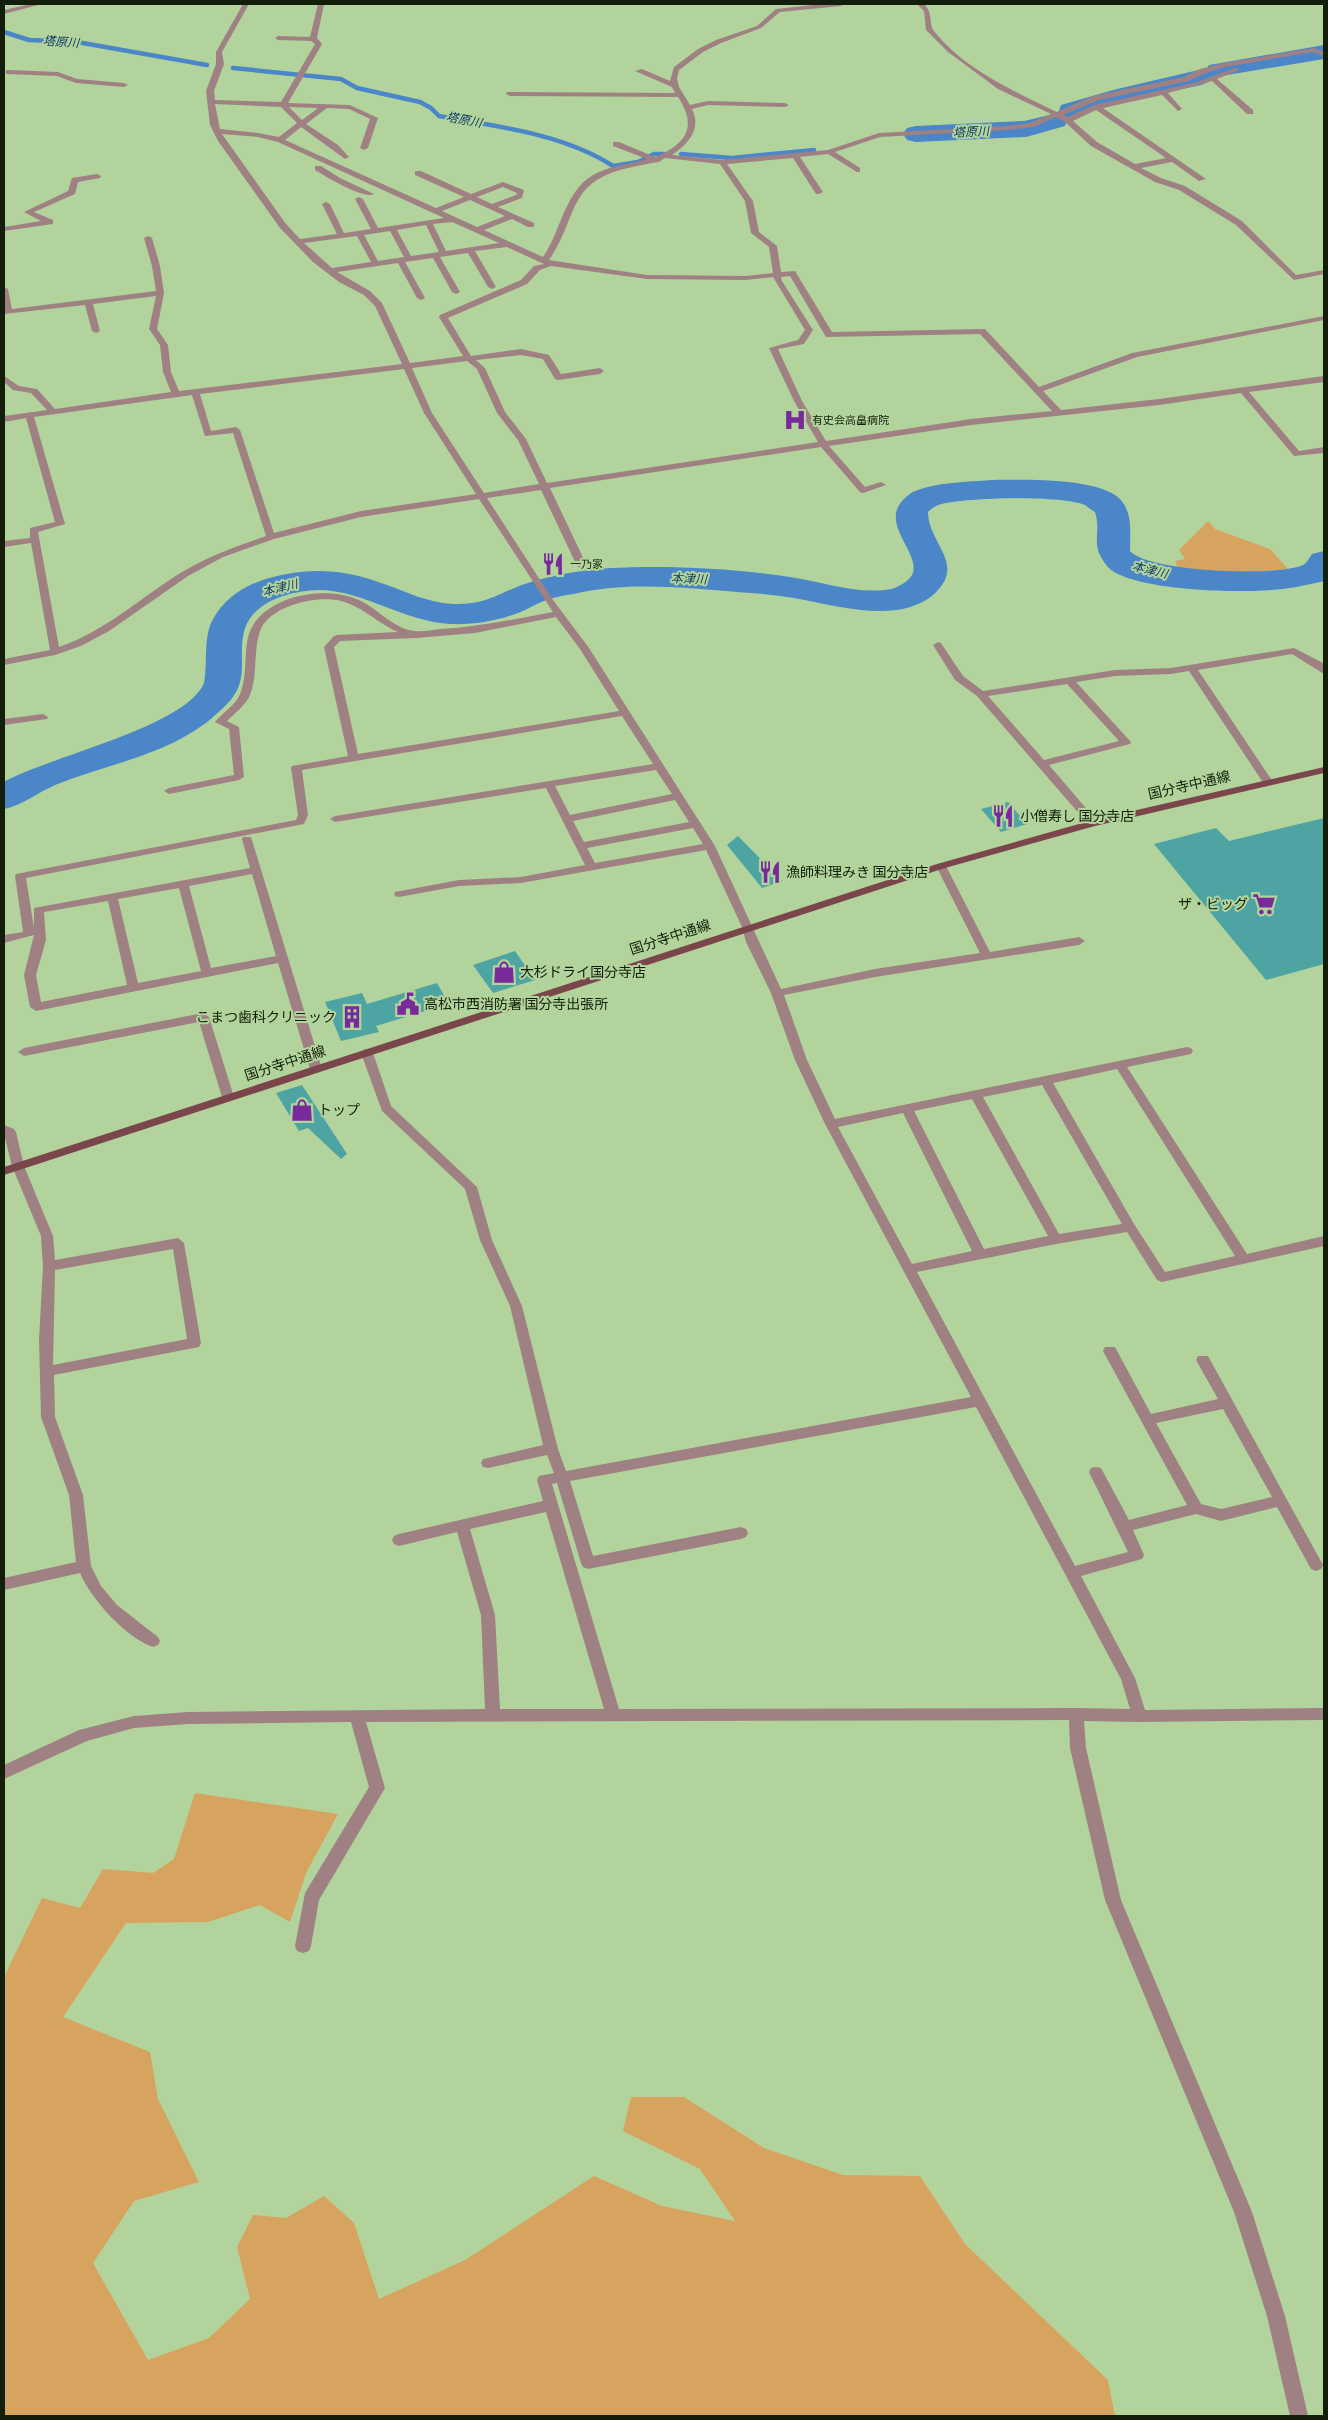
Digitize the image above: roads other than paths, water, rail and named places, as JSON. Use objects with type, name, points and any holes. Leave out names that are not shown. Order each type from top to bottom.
[{"type":"main road","name":"国分寺中通線","points":[[4,1171],[748,927],[941,866],[1093,823],[1324,770]]},
{"type":"street","points":[[4,12],[38,4]]},
{"type":"street","points":[[246,4],[219,52],[220,64],[210,91],[214,125],[222,141],[272,213],[298,242],[330,271],[367,293],[379,305],[405,368],[428,413],[549,601],[584,648],[710,846],[748,927],[752,942],[777,993],[801,1060],[831,1124],[1128,1678],[1139,1716]]},
{"type":"street","points":[[313,39],[320,4]]},
{"type":"street","points":[[582,566],[522,439],[501,413],[481,368],[469,358],[443,317],[524,282],[537,268],[548,262],[551,251],[583,186],[608,171],[646,164],[679,147],[692,130],[694,122],[674,85],[673,76],[676,69],[706,48],[760,26],[773,12],[778,10],[841,4]]},
{"type":"street","points":[[920,4],[928,11],[929,30],[950,51],[1001,87],[1068,120],[1094,144],[1158,180],[1182,188],[1239,223],[1294,278],[1324,272]]},
{"type":"street","points":[[278,38],[313,39],[319,44],[283,105]]},
{"type":"street","points":[[616,144],[644,155],[659,158],[722,162],[829,152],[878,135],[1031,125],[1096,98],[1136,88],[1186,79],[1203,71],[1224,65],[1314,50],[1324,54]]},
{"type":"street","points":[[1068,120],[1097,107],[1213,79],[1239,69],[1324,54]]},
{"type":"street","points":[[639,71],[674,85]]},
{"type":"street","points":[[1203,71],[1221,75]]},
{"type":"street","points":[[9,72],[58,74],[76,81],[124,86]]},
{"type":"street","points":[[1213,79],[1250,112]]},
{"type":"street","points":[[1162,91],[1178,109]]},
{"type":"street","points":[[510,94],[679,95]]},
{"type":"street","points":[[210,102],[350,107],[374,118],[364,148]]},
{"type":"street","points":[[688,108],[708,103],[784,105]]},
{"type":"street","points":[[283,105],[302,124],[345,156]]},
{"type":"street","points":[[280,140],[325,106]]},
{"type":"street","points":[[1097,107],[1202,179]]},
{"type":"street","points":[[218,131],[258,135],[280,140],[548,262],[647,276],[710,279],[792,273],[829,335],[982,331],[1058,412]]},
{"type":"street","points":[[829,152],[856,170]]},
{"type":"street","points":[[795,155],[819,192]]},
{"type":"street","points":[[1133,167],[1173,159]]},
{"type":"street","points":[[722,162],[749,201],[755,233],[773,246],[778,281],[809,330],[801,342],[773,348],[798,401],[824,446],[863,490],[881,486]]},
{"type":"street","points":[[318,168],[337,180],[370,194]]},
{"type":"street","points":[[418,173],[531,225]]},
{"type":"street","points":[[4,228],[50,222],[28,212],[72,192],[76,180],[97,176]]},
{"type":"street","points":[[436,211],[503,184],[521,192],[519,196],[492,207]]},
{"type":"street","points":[[359,199],[376,230]]},
{"type":"street","points":[[326,204],[341,235]]},
{"type":"street","points":[[478,230],[512,216]]},
{"type":"street","points":[[298,242],[453,219]]},
{"type":"street","points":[[428,222],[444,254]]},
{"type":"street","points":[[392,228],[421,298]]},
{"type":"street","points":[[359,232],[376,264]]},
{"type":"street","points":[[148,238],[155,256],[154,263],[160,294],[153,329],[164,345],[168,372],[176,394]]},
{"type":"street","points":[[330,271],[509,244]]},
{"type":"street","points":[[470,250],[492,287]]},
{"type":"street","points":[[435,255],[456,292]]},
{"type":"street","points":[[4,289],[6,312],[160,294]]},
{"type":"street","points":[[88,302],[96,331]]},
{"type":"street","points":[[1038,390],[1135,355],[1324,318]]},
{"type":"street","points":[[4,419],[176,394],[405,368],[521,352],[546,357],[558,377],[600,371]]},
{"type":"street","points":[[4,378],[16,388],[34,391],[52,411]]},
{"type":"street","points":[[4,662],[55,652],[78,644],[106,630],[185,574],[220,555],[271,537],[362,514],[824,446],[971,422],[1324,379]]},
{"type":"street","points":[[1243,390],[1297,454],[1324,450]]},
{"type":"street","points":[[196,392],[208,434],[236,430],[271,537]]},
{"type":"street","points":[[29,415],[60,524],[33,530],[55,652]]},
{"type":"street","points":[[4,544],[35,540]]},
{"type":"street","points":[[169,791],[239,777],[234,728],[220,722],[244,697],[251,675],[252,644],[256,628],[271,613],[290,601],[313,597],[338,597],[357,603],[388,624],[416,634]]},
{"type":"street","points":[[354,758],[329,647],[337,638],[475,630],[559,614]]},
{"type":"street","points":[[938,645],[959,678],[981,694],[1093,823]]},
{"type":"street","points":[[981,694],[1068,679],[1115,673],[1170,671],[1294,651],[1319,665],[1324,672]]},
{"type":"street","points":[[1191,667],[1268,782]]},
{"type":"street","points":[[1042,764],[1126,742],[1068,679]]},
{"type":"street","points":[[4,939],[29,934],[20,876],[300,822],[303,815],[296,768],[624,713]]},
{"type":"street","points":[[4,722],[43,717]]},
{"type":"street","points":[[335,819],[659,766]]},
{"type":"street","points":[[549,784],[591,867]]},
{"type":"street","points":[[566,819],[678,796]]},
{"type":"street","points":[[581,846],[695,824]]},
{"type":"street","points":[[247,840],[316,1069]]},
{"type":"street","points":[[398,894],[459,883],[521,880],[710,846]]},
{"type":"street","points":[[941,866],[987,956]]},
{"type":"street","points":[[256,870],[38,910],[40,940],[30,975],[36,1007],[283,958]]},
{"type":"street","points":[[183,883],[207,973]]},
{"type":"street","points":[[112,896],[133,988]]},
{"type":"street","points":[[777,993],[875,973],[1079,942]]},
{"type":"street","points":[[24,1052],[203,1017],[228,1097]]},
{"type":"street","points":[[831,1124],[975,1092],[1187,1051]]},
{"type":"street","points":[[367,1053],[386,1108],[470,1186],[486,1240],[516,1306],[551,1449],[562,1476],[588,1563],[741,1532]]},
{"type":"street","points":[[1120,1065],[1243,1258]]},
{"type":"street","points":[[1045,1079],[1130,1227],[1162,1276],[1324,1241]]},
{"type":"street","points":[[975,1092],[1056,1239]]},
{"type":"street","points":[[906,1108],[980,1254]]},
{"type":"street","points":[[4,1129],[10,1132],[18,1166],[47,1236],[49,1266],[46,1340],[48,1417],[76,1494],[84,1566],[89,1580],[113,1612],[153,1641]]},
{"type":"street","points":[[908,1269],[1056,1239],[1130,1227]]},
{"type":"street","points":[[48,1371],[194,1343],[178,1243],[49,1266]]},
{"type":"street","points":[[1110,1351],[1196,1508]]},
{"type":"street","points":[[1203,1360],[1316,1565]]},
{"type":"street","points":[[613,1715],[544,1480],[979,1401]]},
{"type":"street","points":[[1147,1420],[1225,1403]]},
{"type":"street","points":[[488,1463],[551,1449]]},
{"type":"street","points":[[1071,1573],[1136,1555],[1125,1527],[1096,1472]]},
{"type":"street","points":[[1125,1527],[1196,1508],[1221,1515],[1279,1500]]},
{"type":"street","points":[[399,1540],[552,1505]]},
{"type":"street","points":[[462,1525],[488,1615],[493,1716]]},
{"type":"street","points":[[4,1584],[84,1566]]},
{"type":"street","points":[[1076,1714],[1078,1748],[1113,1900],[1243,2212],[1276,2316],[1299,2416]]},
{"type":"street","points":[[4,1772],[84,1735],[134,1722],[188,1718],[613,1715],[1076,1714],[1139,1716],[1324,1714]]},
{"type":"street","points":[[303,1946],[311,1898],[377,1788],[357,1716]]},
{"type":"waterway","name":"塔原川","points":[[4,32],[29,40],[77,42],[207,65]]},
{"type":"waterway","name":"塔原川","points":[[1218,70],[1324,52]]},
{"type":"waterway","name":"塔原川","points":[[233,68],[341,79],[357,88],[420,102],[431,108],[439,116],[529,133],[573,146],[613,166],[638,162],[654,154],[665,154]]},
{"type":"waterway","name":"塔原川","points":[[1070,111],[1122,95],[1192,80],[1204,75]]},
{"type":"waterway","name":"塔原川","points":[[916,134],[1026,129],[1056,120]]},
{"type":"waterway","name":"塔原川","points":[[681,154],[732,158],[814,150]]},
{"type":"waterway","name":"本津川","points":[[4,798],[43,777],[156,736],[197,712],[215,696],[222,683],[225,637],[229,622],[237,610],[262,592],[293,582],[309,580],[340,582],[372,591],[420,609],[436,613],[453,614],[491,610],[506,606],[539,591],[595,580],[618,578],[692,579],[748,583],[790,587],[839,597],[875,601],[893,600],[908,595],[921,587],[930,571],[929,556],[913,527],[912,510],[927,498],[992,490],[1050,491],[1076,493],[1096,498],[1108,506],[1111,511],[1114,528],[1113,551],[1119,559],[1138,570],[1160,575],[1215,580],[1271,580],[1294,578],[1312,573],[1324,566],[1324,561]]},
{"type":"place","name":"有史会高畠病院","points":[[795,420]]},
{"type":"place","name":"一乃家","points":[[553,564]]},
{"type":"place","name":"小僧寿し 国分寺店","points":[[1003,816]]},
{"type":"place","name":"漁師料理みき 国分寺店","points":[[770,872]]},
{"type":"place","name":"ザ・ビッグ","points":[[1264,904]]},
{"type":"place","name":"大杉ドライ国分寺店","points":[[504,972]]},
{"type":"place","name":"高松市西消防署 国分寺出張所","points":[[408,1004]]},
{"type":"place","name":"こまつ歯科クリニック","points":[[352,1017]]},
{"type":"place","name":"トップ","points":[[302,1110]]}]
